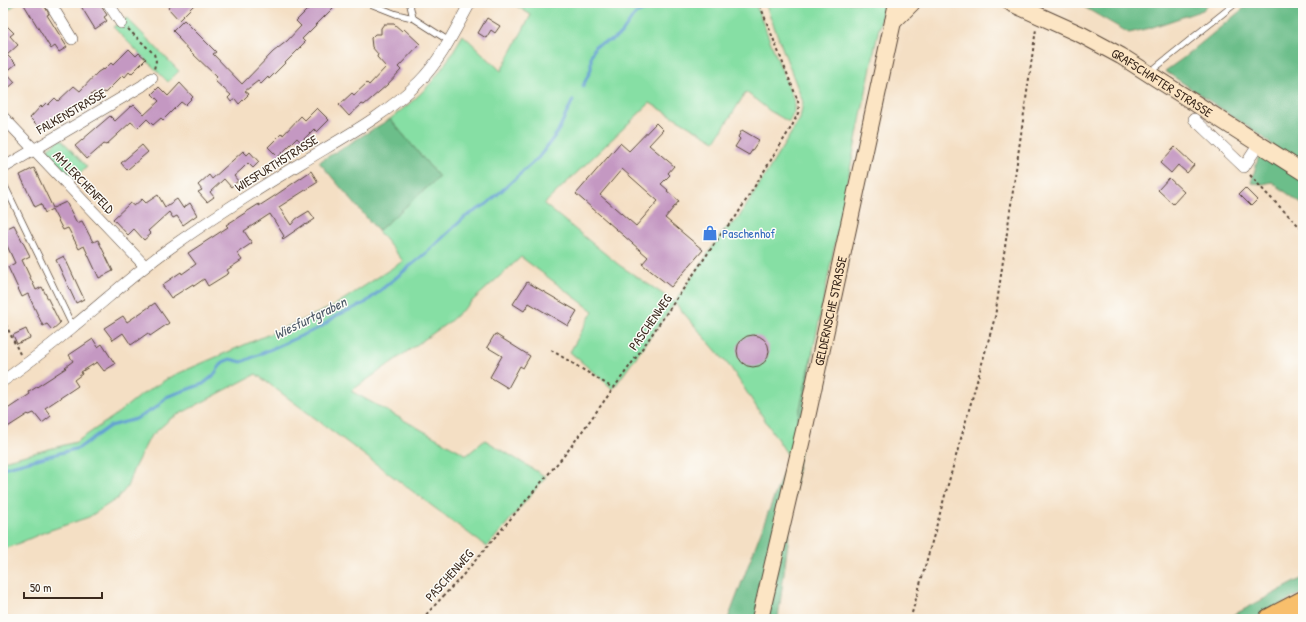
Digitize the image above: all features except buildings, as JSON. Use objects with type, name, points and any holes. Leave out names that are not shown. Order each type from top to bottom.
[{"type":"highway","points":[[1269,619],[1303,601]]},
{"type":"main road","name":"GELDERNSCHE STRASSE","points":[[760,619],[806,422],[897,3]]},
{"type":"main road","points":[[893,22],[912,3]]},
{"type":"main road","name":"GRAFSCHAFTER STRASSE","points":[[1011,4],[1082,35],[1121,56],[1303,172]]},
{"type":"street","points":[[50,3],[72,39]]},
{"type":"street","points":[[108,3],[121,23]]},
{"type":"street","name":"WIESFURTHSTRASSE","points":[[3,381],[73,327],[145,266],[171,247],[281,175],[394,105],[420,81],[449,41],[470,3]]},
{"type":"street","name":"FALKENSTRASSE","points":[[3,168],[142,86],[152,78]]},
{"type":"street","name":"AM LERCHENFELD","points":[[3,117],[145,266]]},
{"type":"street","name":"GRAFSCHAFTER STRASSE","points":[[1194,119],[1244,167]]},
{"type":"street","points":[[1244,167],[1259,144]]},
{"type":"lane","points":[[368,3],[396,14],[413,18],[449,41]]},
{"type":"lane","points":[[411,3],[410,5],[413,18]]},
{"type":"lane","points":[[1148,73],[1236,3]]},
{"type":"lane","points":[[3,182],[73,327]]},
{"type":"path","points":[[3,8],[9,3]]},
{"type":"path","name":"PASCHENWEG","points":[[422,619],[463,575],[567,452],[724,230],[735,218],[792,126],[799,111],[798,101],[759,3]]},
{"type":"path","points":[[912,614],[995,317],[1038,16]]},
{"type":"path","points":[[121,23],[124,24],[154,54],[156,61],[152,78]]},
{"type":"path","points":[[1244,167],[1266,193],[1303,230]]},
{"type":"path","points":[[3,319],[20,354]]},
{"type":"path","points":[[551,350],[613,389]]},
{"type":"green space","points":[[3,3],[17,3],[3,14]]},
{"type":"green space","points":[[512,3],[755,3],[794,101],[794,112],[789,122],[770,111],[746,92],[715,141],[650,103],[544,204],[619,265],[675,302],[724,230],[738,219],[800,119],[803,102],[765,3],[884,3],[813,351],[789,457],[731,368],[675,303],[613,389],[570,352],[593,311],[521,257],[449,322],[351,391],[467,455],[485,440],[546,477],[487,547],[256,374],[170,419],[150,437],[134,468],[127,487],[118,498],[89,517],[45,532],[3,550],[3,461],[76,442],[113,417],[138,397],[170,377],[332,307],[403,261],[378,231],[439,177],[390,119],[426,88],[443,66],[463,35],[501,71],[531,15]]},
{"type":"green space","points":[[1077,3],[1209,3],[1203,10],[1150,28],[1129,33]]},
{"type":"green space","points":[[1250,3],[1303,3],[1303,205],[1272,182],[1263,184],[1251,183],[1259,155],[1298,169],[1262,136],[1165,71],[1182,59]]},
{"type":"green space","points":[[127,18],[179,71],[168,82],[113,27]]},
{"type":"green space","points":[[390,119],[439,177],[378,231],[319,162]]},
{"type":"green space","points":[[61,139],[87,167],[73,180],[48,152],[48,148]]},
{"type":"green space","points":[[813,351],[778,619],[728,619],[789,457]]},
{"type":"green space","points":[[1303,578],[1303,592],[1254,619],[1226,619]]},
{"type":"waterway","name":"Wiesfurtgraben","points":[[583,86],[591,69],[591,56],[595,46],[612,40],[621,34],[635,14],[656,3]]},
{"type":"waterway","name":"Wiesfurtgraben","points":[[3,468],[79,448],[110,426],[136,419],[157,407],[166,397],[203,384],[213,376],[223,362],[230,359],[242,362],[321,327],[336,316],[365,303],[426,253],[465,217],[487,204],[539,157],[557,133],[573,100]]},
{"type":"place","name":"Paschenhof","points":[[710,233]]}]
